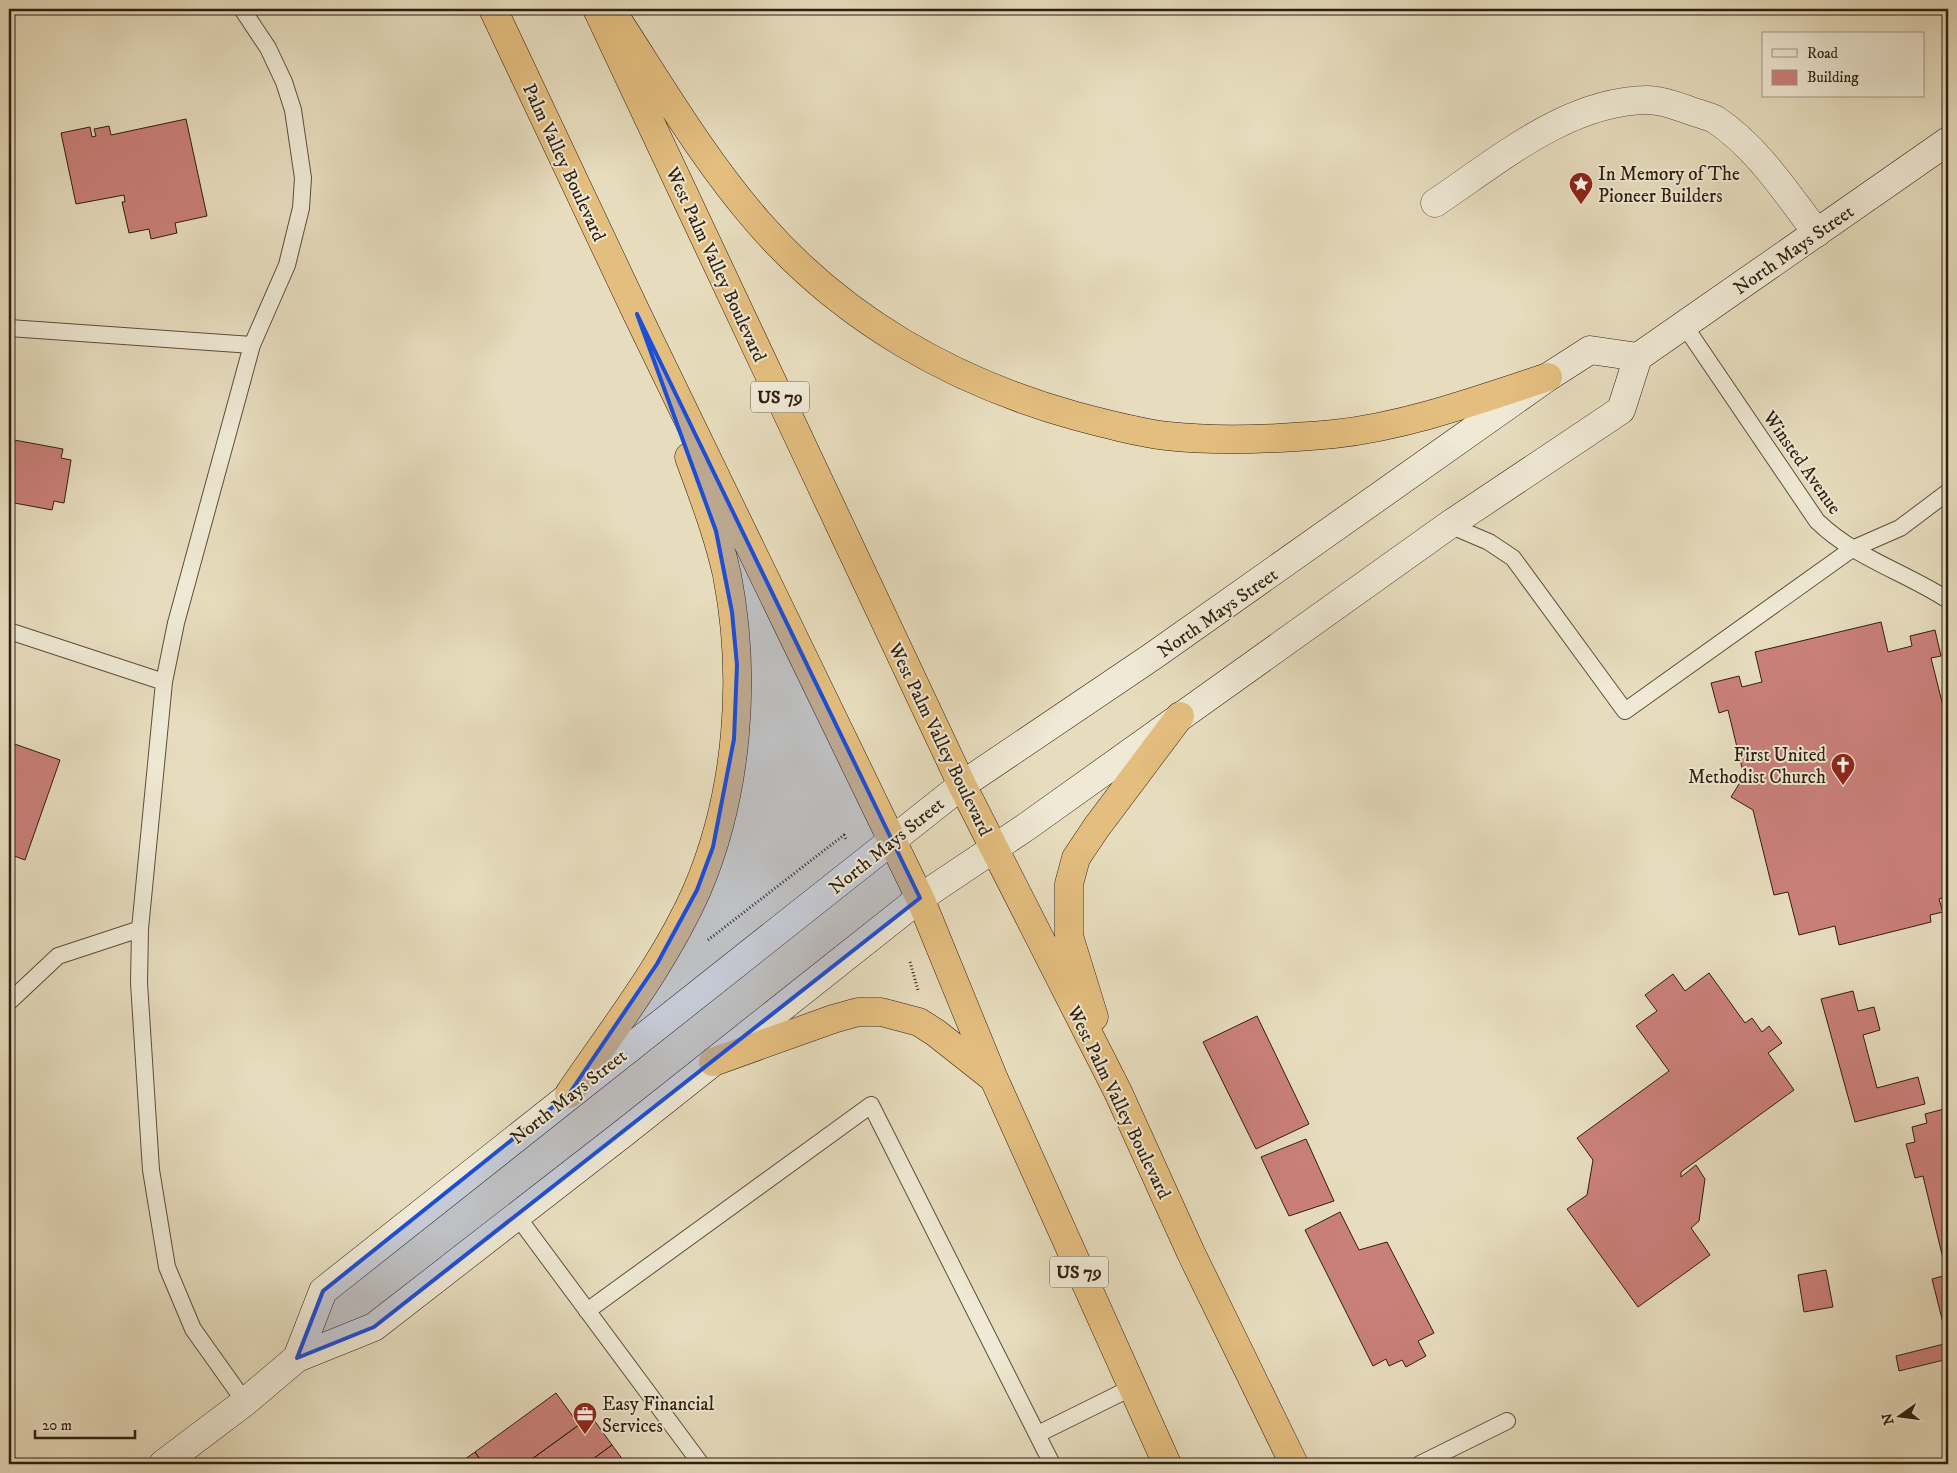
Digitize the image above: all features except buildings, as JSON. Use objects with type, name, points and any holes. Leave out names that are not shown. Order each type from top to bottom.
[{"type":"highway","name":"Palm Valley Boulevard","points":[[493,9],[637,314]]},
{"type":"highway","name":"West Palm Valley Boulevard","points":[[598,9],[962,785],[1118,1092],[1191,1253],[1294,1464]]},
{"type":"highway","points":[[611,9],[719,172],[759,224],[800,264],[853,311],[898,342],[998,390],[1055,410],[1110,425],[1167,436],[1281,438],[1336,434],[1391,424],[1441,412],[1548,377]]},
{"type":"highway","name":"US 79","points":[[637,314],[920,898],[994,1079],[1131,1388],[1167,1464]]},
{"type":"highway","points":[[569,1094],[657,964],[697,890],[722,812],[734,739],[736,665],[732,612],[716,531],[637,314]]},
{"type":"highway","points":[[1118,1092],[1069,936],[1068,884],[1076,858],[1096,828],[1180,716]]},
{"type":"highway","points":[[713,1062],[833,1018],[858,1012],[881,1012],[901,1016],[924,1026],[994,1079]]},
{"type":"main road","points":[[1434,203],[1547,128],[1615,103],[1649,100],[1680,107],[1715,119],[1740,139],[1768,169],[1817,233]]},
{"type":"main road","name":"North Mays Street","points":[[163,1464],[245,1402],[298,1358],[374,1327],[920,898],[994,848],[1449,525],[1621,410],[1638,357],[1948,141]]},
{"type":"main road","name":"North Mays Street","points":[[298,1358],[323,1291],[569,1094],[962,785],[1154,656],[1548,377],[1590,350],[1638,357]]},
{"type":"lane","points":[[242,9],[268,48],[284,82],[293,110],[303,178],[301,208],[287,265],[252,345],[192,559],[164,682],[140,929],[141,1038],[148,1142],[160,1236],[167,1267],[192,1329],[245,1402]]},
{"type":"lane","name":"Winsted Avenue","points":[[1684,325],[1817,522],[1832,536],[1852,549],[1948,600]]},
{"type":"lane","points":[[9,328],[252,345]]},
{"type":"lane","points":[[1449,525],[1489,542],[1513,558],[1625,711],[1852,549],[1900,528],[1948,492]]},
{"type":"lane","points":[[9,631],[164,682]]},
{"type":"lane","points":[[9,1002],[58,956],[140,929]]},
{"type":"lane","points":[[587,1311],[871,1105],[1052,1464]]},
{"type":"lane","points":[[517,1216],[700,1464]]},
{"type":"lane","points":[[1038,1434],[1131,1388]]},
{"type":"lane","points":[[1420,1464],[1507,1421]]},
{"type":"path","points":[[703,944],[844,835],[850,843]]},
{"type":"path","points":[[909,959],[919,994]]},
{"type":"highlighted area","points":[[637,314],[920,898],[374,1327],[297,1358],[323,1291],[569,1094],[657,964],[697,890],[713,847],[734,739],[737,665],[732,612],[716,531]]},
{"type":"place","name":"In Memory of The Pioneer Builders","points":[[1581,205]]},
{"type":"place","name":"First United Methodist Church","points":[[1843,786]]},
{"type":"place","name":"Easy Financial Services","points":[[585,1435]]}]
